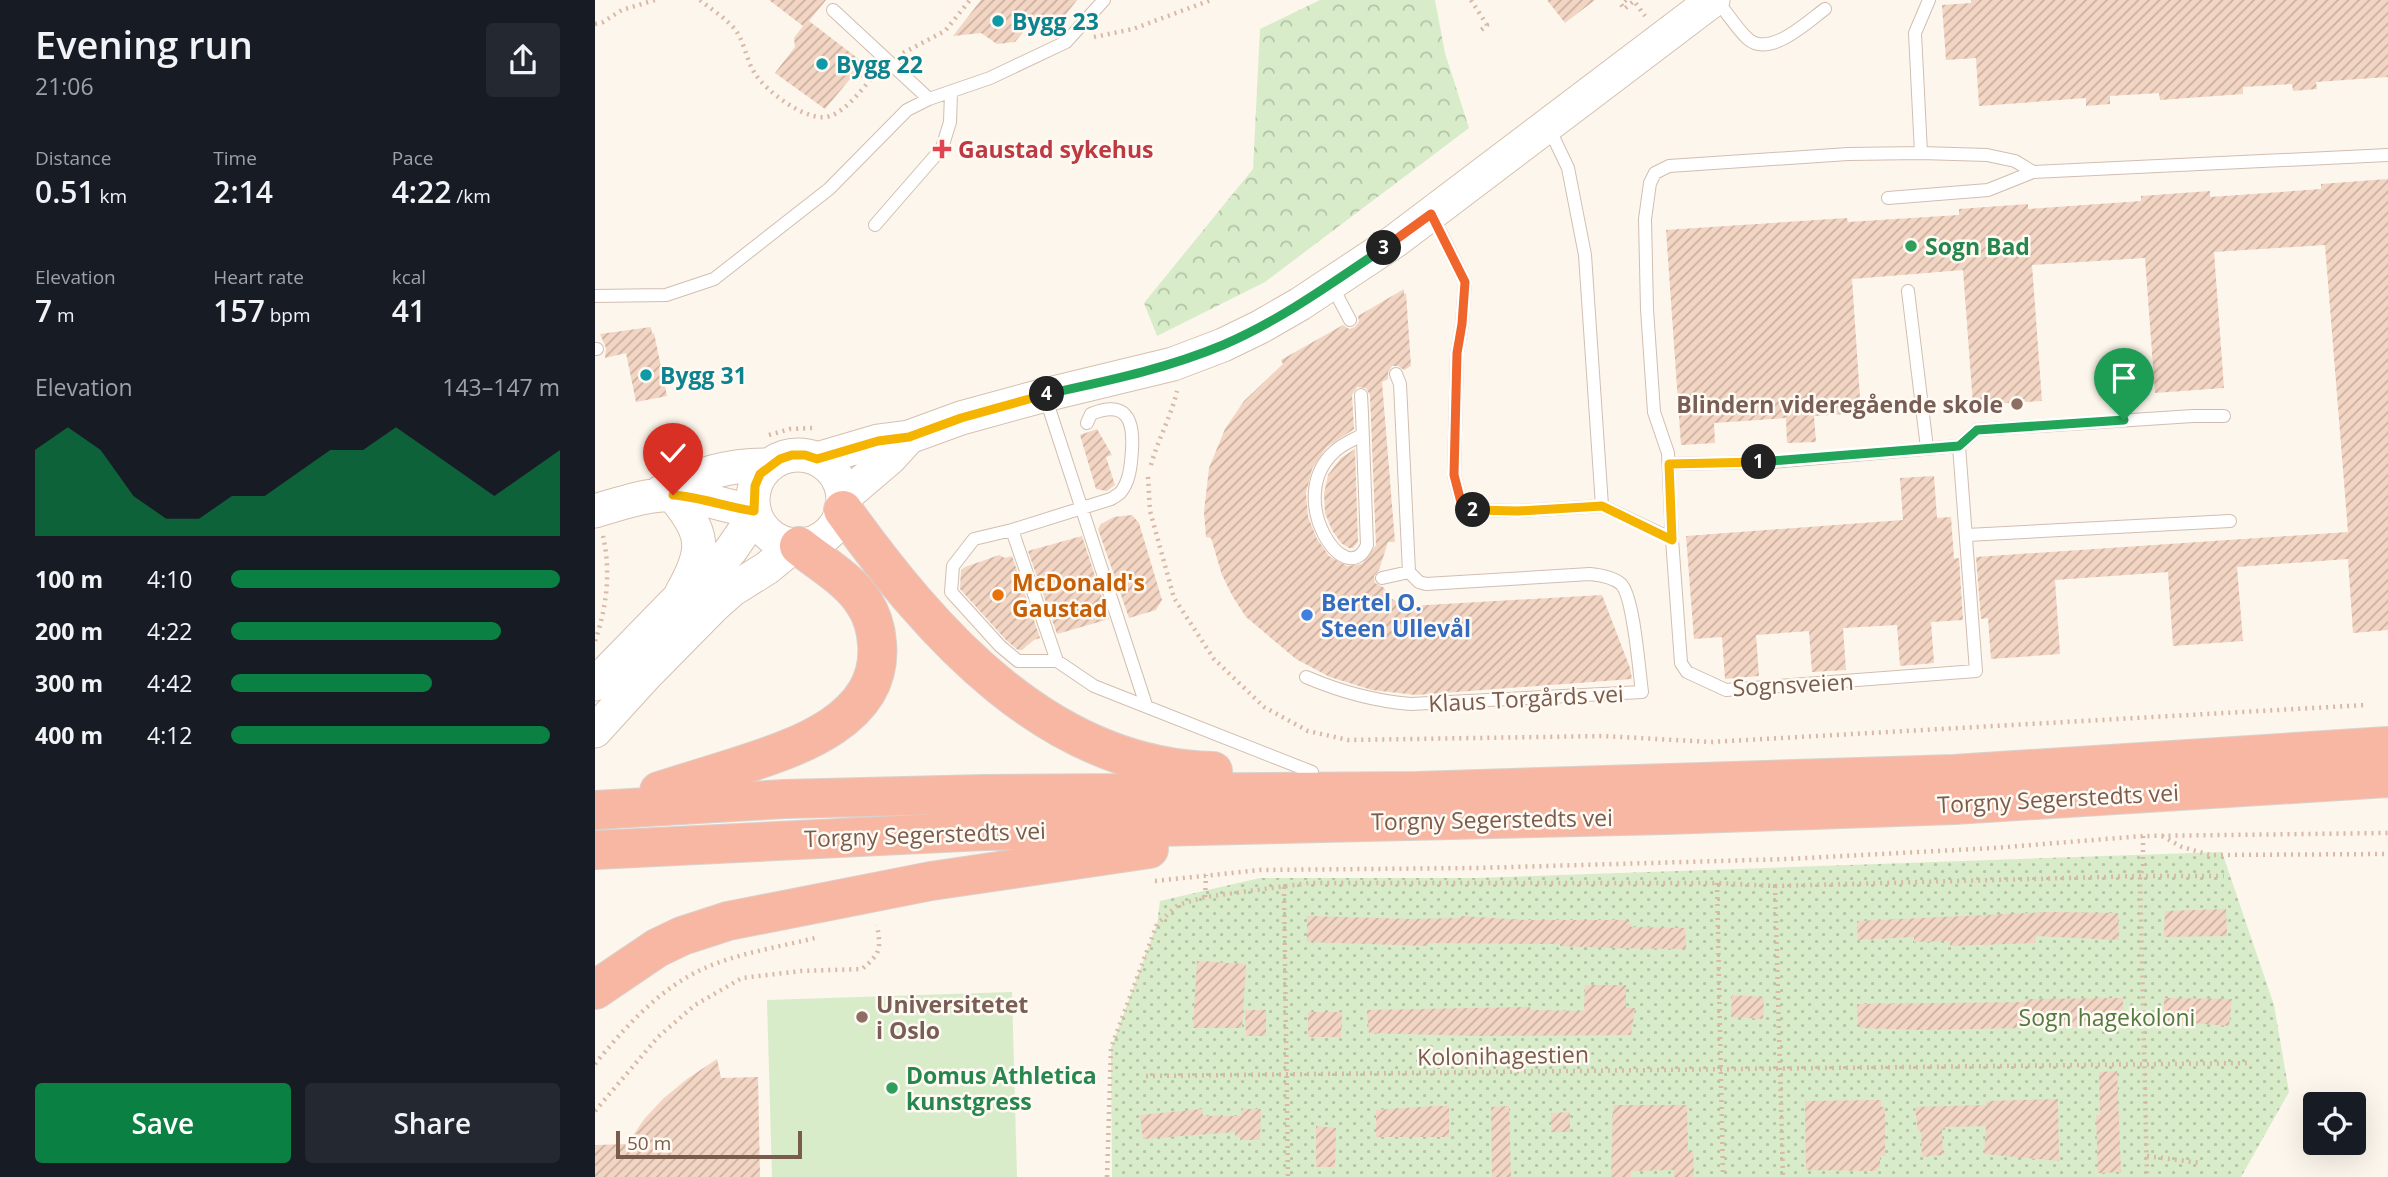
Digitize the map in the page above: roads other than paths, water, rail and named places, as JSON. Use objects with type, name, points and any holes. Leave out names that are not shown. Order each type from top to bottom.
[{"type":"highway","points":[[843,504],[887,571],[955,645],[1021,704],[1053,723],[1108,749],[1180,770],[1311,772],[1417,791]]},
{"type":"highway","points":[[601,809],[767,758],[796,746],[834,725],[866,694],[877,665],[876,636],[872,619],[863,601],[852,588],[797,546]]},
{"type":"highway","name":"Torgny Segerstedts vei","points":[[601,809],[785,799],[1417,791],[1954,774],[2388,746]]},
{"type":"highway","name":"Torgny Segerstedts vei","points":[[595,850],[984,831],[1954,806],[2388,778]]},
{"type":"highway","points":[[595,990],[657,948],[682,936],[727,921],[977,873],[1353,823]]},
{"type":"main road","points":[[817,459],[878,441],[909,437],[961,418],[1045,395],[1164,366],[1223,345],[1260,327],[1395,241],[1715,0]]},
{"type":"main road","points":[[843,504],[909,437]]},
{"type":"main road","points":[[595,731],[638,683],[732,590],[797,546],[823,539],[839,522],[843,504],[836,475],[817,459],[805,455],[792,455],[769,465],[760,474],[755,486],[754,513],[762,528],[782,543],[797,546]]},
{"type":"main road","points":[[598,519],[665,495],[689,478],[711,471],[734,466],[769,465]]},
{"type":"main road","points":[[665,495],[694,496],[754,513]]},
{"type":"main road","points":[[595,684],[677,600],[691,577],[699,556],[699,539],[690,517],[665,495]]},
{"type":"main road","points":[[677,600],[698,587],[720,563],[754,513]]},
{"type":"lane","points":[[595,296],[666,295],[714,279],[829,190],[907,110],[929,99],[990,79],[1066,42],[1104,0]]},
{"type":"lane","points":[[1715,0],[1750,41],[1761,45],[1783,40],[1825,9]]},
{"type":"lane","points":[[1921,153],[1915,33],[1929,0]]},
{"type":"lane","points":[[833,10],[929,99]]},
{"type":"lane","points":[[875,225],[942,148],[950,122],[951,93]]},
{"type":"lane","points":[[1548,125],[1568,168],[1584,255],[1602,506]]},
{"type":"lane","name":"Sognsveien","points":[[1959,446],[1976,671],[1726,690],[1687,672],[1681,663],[1668,453],[1654,412],[1647,309],[1645,219],[1650,183],[1655,173],[1669,166],[1847,154],[1987,155],[2015,161],[2033,172]]},
{"type":"lane","points":[[1888,198],[1988,190],[2033,172],[2388,155]]},
{"type":"lane","points":[[1431,214],[1465,282],[1457,353],[1454,475],[1461,502],[1470,510],[1518,511],[1602,506],[1672,540]]},
{"type":"lane","points":[[1330,284],[1350,320]]},
{"type":"lane","points":[[1908,291],[1927,448]]},
{"type":"lane","points":[[1382,578],[1409,572],[1400,384],[1396,374]]},
{"type":"lane","points":[[1045,395],[1146,705]]},
{"type":"lane","points":[[1361,395],[1363,435],[1367,545],[1364,552],[1356,557],[1345,556],[1332,549],[1321,533],[1316,514],[1315,492],[1321,468],[1333,453],[1363,435]]},
{"type":"lane","points":[[1057,660],[1018,661],[1000,646],[951,592],[953,566],[974,539],[1111,499],[1120,493],[1131,468],[1131,421],[1113,409],[1091,414],[1087,423]]},
{"type":"lane","points":[[1669,464],[1772,462],[1959,446],[1977,430],[2224,416]]},
{"type":"lane","points":[[1967,535],[2230,521]]},
{"type":"lane","points":[[1012,530],[1057,660],[1094,686],[1311,772]]},
{"type":"lane","name":"Klaus Torgårds vei","points":[[1306,677],[1352,695],[1377,701],[1411,704],[1643,692],[1631,609],[1620,583],[1604,576],[1590,574],[1426,584],[1419,583],[1409,572]]},
{"type":"place","name":"Bygg 23","points":[[998,21]]},
{"type":"place","name":"Bygg 22","points":[[822,64]]},
{"type":"place","name":"Gaustad sykehus","points":[[942,149]]},
{"type":"place","name":"Sogn Bad","points":[[1911,246]]},
{"type":"place","name":"Bygg 31","points":[[646,375]]},
{"type":"place","name":"Blindern videregående skole","points":[[2017,404]]},
{"type":"place","name":"McDonald's Gaustad","points":[[998,595]]},
{"type":"place","name":"Bertel O. Steen Ullevål","points":[[1307,615]]},
{"type":"place","name":"Universitetet i Oslo","points":[[862,1017]]},
{"type":"place","name":"Domus Athletica kunstgress","points":[[892,1088]]},
{"type":"park label","name":"Sogn hagekoloni","points":[[2107,1017]]}]
